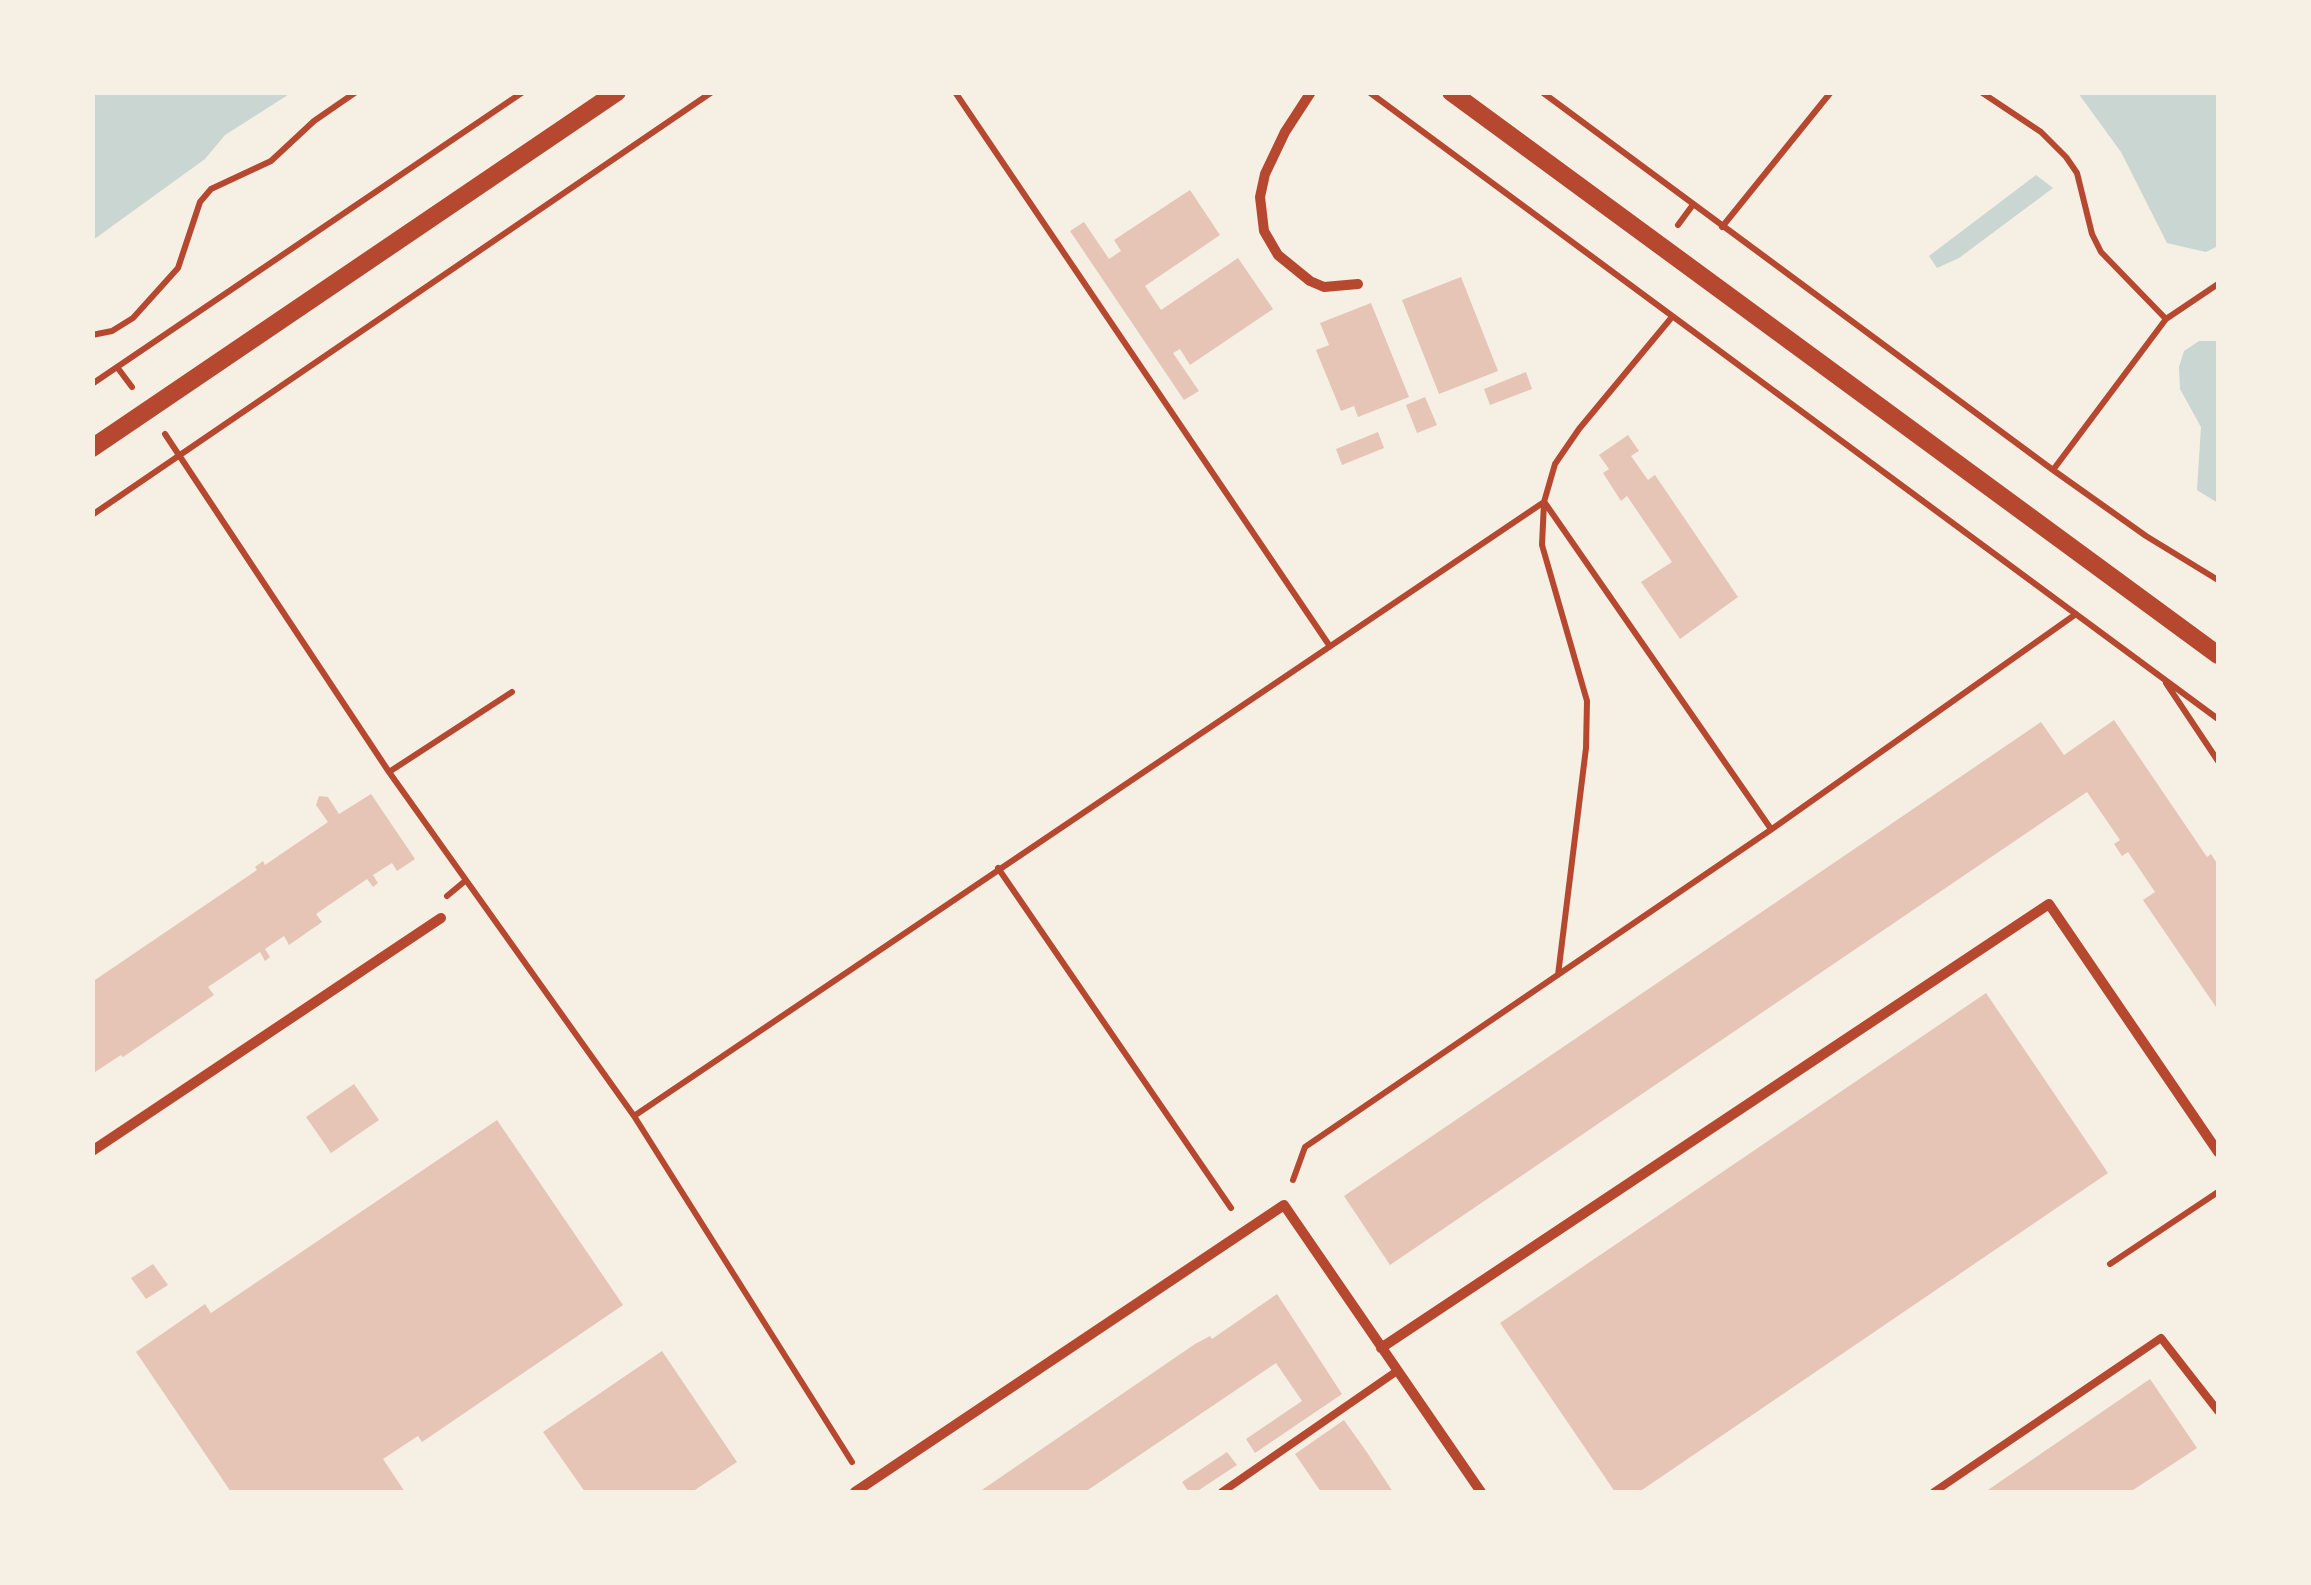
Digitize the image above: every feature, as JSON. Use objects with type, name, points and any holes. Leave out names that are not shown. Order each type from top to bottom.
[{"type":"street","points":[[92,448],[617,92]]},
{"type":"street","points":[[1311,92],[1284,132],[1265,174],[1260,197],[1264,231],[1278,255],[1310,281],[1324,287],[1358,284]]},
{"type":"street","points":[[1451,92],[2218,655]]},
{"type":"street","points":[[1381,1348],[2048,904],[2218,1152]]},
{"type":"street","points":[[92,1151],[441,918]]},
{"type":"street","points":[[855,1492],[1284,1204],[1481,1492]]},
{"type":"lane","points":[[1934,1492],[2161,1338],[2218,1411]]},
{"type":"lane","points":[[1222,1492],[1397,1371]]},
{"type":"path","points":[[92,335],[112,331],[150,304],[178,268],[200,202],[211,190],[271,161],[314,121],[356,92]]},
{"type":"path","points":[[92,384],[523,92]]},
{"type":"path","points":[[92,515],[712,92]]},
{"type":"path","points":[[955,92],[1329,645]]},
{"type":"path","points":[[1368,92],[2218,719]]},
{"type":"path","points":[[1542,92],[2054,470],[2146,536],[2218,580]]},
{"type":"path","points":[[1722,227],[1830,92]]},
{"type":"path","points":[[1981,92],[2041,132],[2066,157],[2078,173],[2092,234],[2101,252],[2166,319]]},
{"type":"path","points":[[2054,470],[2166,319],[2218,284]]},
{"type":"path","points":[[1558,975],[1586,748],[1586,701],[1542,546],[1544,502],[1555,464],[1579,428],[1672,317]]},
{"type":"path","points":[[180,454],[389,772],[634,1116],[866,1485]]},
{"type":"path","points":[[634,1116],[1544,502]]},
{"type":"path","points":[[1544,502],[1772,830]]},
{"type":"path","points":[[1284,1204],[1305,1146],[1772,830],[2076,614]]},
{"type":"path","points":[[2162,678],[2218,761]]},
{"type":"path","points":[[389,772],[512,692]]},
{"type":"path","points":[[998,868],[1246,1230]]},
{"type":"path","points":[[2110,1264],[2218,1192]]},
{"type":"shaded area","points":[[93,92],[291,93],[225,135],[205,159],[93,240]]},
{"type":"shaded area","points":[[2078,93],[2218,93],[2218,246],[2206,252],[2167,243],[2121,152]]},
{"type":"shaded area","points":[[2036,175],[2053,188],[1959,258],[1937,268],[1929,256]]},
{"type":"shaded area","points":[[2199,341],[2218,341],[2218,503],[2197,490],[2201,427],[2180,389],[2179,367],[2184,351]]},
{"type":"building","points":[[1190,190],[1220,235],[1145,286],[1161,310],[1238,258],[1273,309],[1190,365],[1180,349],[1173,353],[1199,391],[1184,400],[1070,231],[1084,222],[1109,259],[1121,251],[1114,240]]},
{"type":"building","points":[[1461,277],[1498,371],[1439,394],[1402,300]]},
{"type":"building","points":[[1371,303],[1409,397],[1358,417],[1354,406],[1341,411],[1316,350],[1329,345],[1320,323]]},
{"type":"building","points":[[1526,372],[1532,389],[1490,405],[1484,389]]},
{"type":"building","points":[[1425,397],[1437,425],[1417,433],[1406,405]]},
{"type":"building","points":[[1378,432],[1384,448],[1342,465],[1336,449]]},
{"type":"building","points":[[1628,435],[1639,451],[1631,456],[1648,480],[1655,475],[1738,597],[1680,639],[1641,582],[1672,562],[1627,496],[1621,501],[1603,473],[1609,469],[1599,455]]},
{"type":"building","points":[[2114,720],[2207,857],[2211,854],[2218,865],[2218,1010],[2143,900],[2155,892],[2128,852],[2122,856],[2114,844],[2120,840],[2087,792],[1390,1265],[1344,1196],[2041,722],[2064,755]]},
{"type":"building","points":[[371,794],[415,859],[397,871],[392,863],[373,875],[378,883],[373,887],[367,879],[316,914],[322,922],[289,945],[284,936],[265,949],[270,957],[265,961],[260,952],[208,987],[214,995],[92,1074],[92,982],[257,870],[255,867],[263,861],[265,865],[328,822],[316,805],[319,796],[328,797],[339,814]]},
{"type":"building","points":[[1986,993],[2108,1173],[1639,1492],[1615,1492],[1500,1323]]},
{"type":"building","points":[[354,1084],[379,1120],[331,1153],[306,1117]]},
{"type":"building","points":[[497,1120],[623,1305],[422,1442],[418,1436],[383,1459],[405,1492],[231,1492],[136,1352],[205,1304],[211,1313]]},
{"type":"building","points":[[153,1264],[168,1285],[146,1299],[131,1278]]},
{"type":"building","points":[[1277,1294],[1342,1394],[1255,1453],[1246,1439],[1302,1401],[1276,1363],[1085,1492],[979,1492],[1195,1344],[1210,1336],[1212,1339]]},
{"type":"building","points":[[662,1351],[737,1462],[692,1492],[585,1492],[543,1432]]},
{"type":"building","points":[[2150,1379],[2197,1448],[2130,1492],[1985,1492]]},
{"type":"building","points":[[1344,1420],[1393,1492],[1321,1492],[1295,1454]]},
{"type":"building","points":[[1227,1452],[1237,1465],[1196,1492],[1189,1492],[1182,1482]]}]
